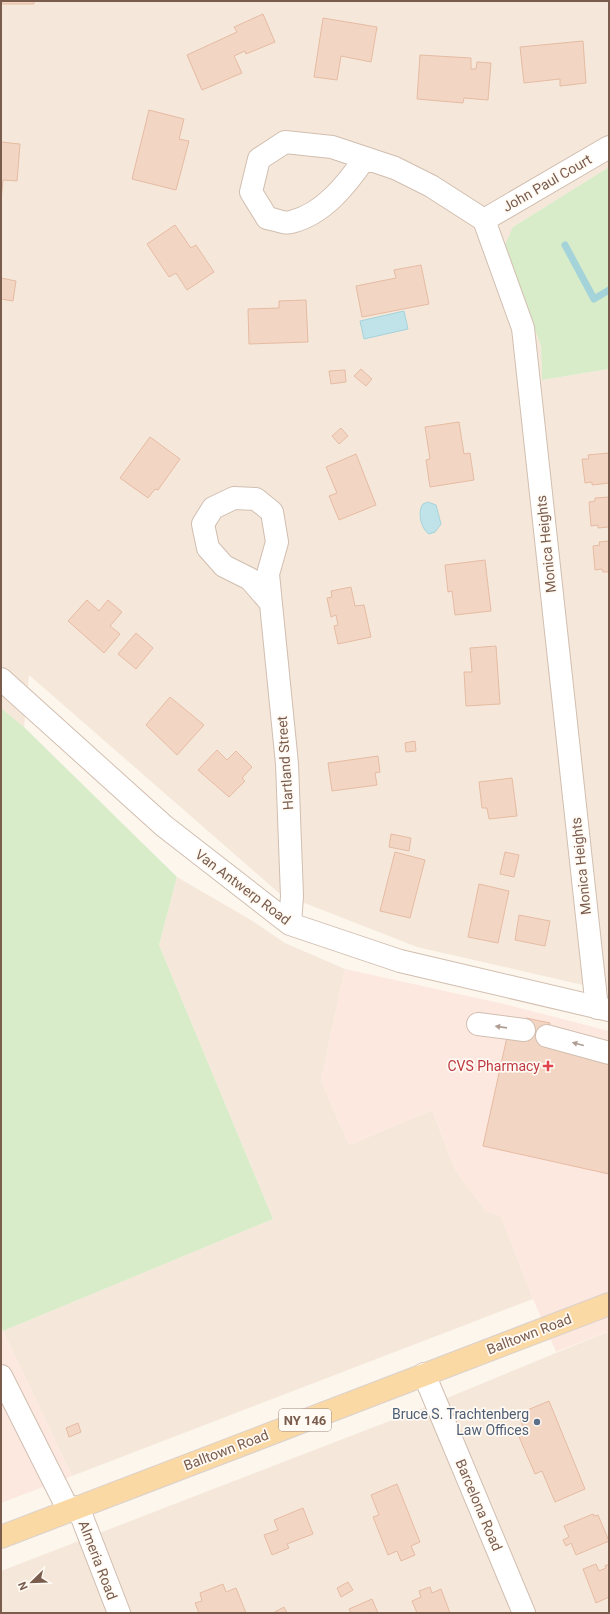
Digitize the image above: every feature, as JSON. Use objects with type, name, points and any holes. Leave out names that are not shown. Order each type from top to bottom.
[{"type":"main road","name":"Balltown Road","points":[[1,1537],[609,1304]]},
{"type":"street","points":[[366,158],[349,181],[320,209],[290,223],[267,218],[252,192],[259,159],[285,142],[332,147],[366,158],[395,168],[431,186],[484,220]]},
{"type":"street","name":"John Paul Court","points":[[484,220],[609,147]]},
{"type":"street","name":"Monica Heights","points":[[484,220],[523,328],[603,1009]]},
{"type":"street","name":"Hartland Street","points":[[270,602],[250,579],[224,566],[208,548],[203,524],[213,508],[234,498],[256,499],[272,512],[277,542],[268,574],[287,764],[292,896],[290,924]]},
{"type":"street","name":"Van Antwerp Road","points":[[1,679],[164,826],[290,924],[400,961],[603,1009]]},
{"type":"street","points":[[478,1024],[524,1030]]},
{"type":"street","points":[[547,1036],[609,1053]]},
{"type":"street","name":"Barcelona Road","points":[[424,1374],[524,1613]]},
{"type":"street","name":"Almeria Road","points":[[1,1376],[6,1397],[74,1509],[119,1613]]},
{"type":"shaded area","points":[[1,1],[609,1],[609,167],[513,227],[520,292],[541,346],[542,380],[609,369],[609,991],[417,947],[279,893],[29,675],[24,727],[1,708]]},
{"type":"shaded area","points":[[177,877],[251,920],[285,943],[345,969],[321,1080],[349,1145],[432,1110],[456,1171],[486,1211],[501,1216],[533,1299],[72,1476],[3,1331],[273,1219],[159,945]]},
{"type":"shaded area","points":[[345,969],[504,1004],[609,1031],[609,1338],[606,1332],[556,1352],[533,1299],[501,1216],[486,1211],[456,1171],[432,1110],[349,1145],[321,1080]]},
{"type":"shaded area","points":[[1,1327],[72,1476],[1,1503]]},
{"type":"shaded area","points":[[607,1332],[609,1338],[609,1613],[1,1613],[1,1571],[413,1412]]},
{"type":"green space","points":[[609,167],[609,369],[542,380],[541,346],[509,262],[505,245],[513,227]]},
{"type":"green space","points":[[1,708],[24,727],[177,877],[159,945],[273,1219],[3,1331],[1,1327]]},
{"type":"water","points":[[404,311],[408,329],[364,339],[360,321]]},
{"type":"water","points":[[428,502],[436,505],[441,524],[435,532],[429,534],[426,532],[422,524],[420,516],[421,507],[423,504]]},
{"type":"building","points":[[1,1],[34,1],[34,4],[1,4]]},
{"type":"building","points":[[263,14],[275,42],[246,54],[245,51],[234,56],[242,73],[202,90],[187,55],[237,32],[234,27]]},
{"type":"building","points":[[323,18],[377,27],[371,62],[341,56],[337,80],[314,77]]},
{"type":"building","points":[[583,41],[586,83],[560,86],[560,79],[524,83],[520,47]]},
{"type":"building","points":[[420,55],[471,58],[471,69],[476,69],[477,62],[491,63],[488,100],[464,98],[463,103],[417,99]]},
{"type":"building","points":[[149,110],[184,119],[179,139],[189,141],[176,190],[132,179]]},
{"type":"building","points":[[1,142],[20,144],[17,181],[3,180],[1,201]]},
{"type":"building","points":[[175,225],[191,248],[196,245],[214,272],[187,290],[176,273],[169,277],[147,244]]},
{"type":"building","points":[[421,265],[429,304],[362,317],[356,286],[396,278],[394,270]]},
{"type":"building","points":[[1,278],[16,281],[13,301],[1,299]]},
{"type":"building","points":[[306,300],[308,342],[249,344],[248,309],[279,308],[279,301]]},
{"type":"building","points":[[361,369],[372,379],[366,386],[354,376]]},
{"type":"building","points":[[345,370],[346,382],[331,384],[329,371]]},
{"type":"building","points":[[459,422],[464,454],[470,453],[474,480],[430,487],[426,460],[430,459],[425,427]]},
{"type":"building","points":[[341,428],[348,436],[339,444],[332,436]]},
{"type":"building","points":[[150,437],[180,459],[158,490],[155,489],[148,498],[120,478]]},
{"type":"building","points":[[609,453],[609,483],[592,485],[592,482],[585,483],[582,459],[589,459],[588,455]]},
{"type":"building","points":[[356,454],[376,505],[339,520],[329,496],[337,493],[326,467]]},
{"type":"building","points":[[609,497],[609,527],[598,528],[598,525],[591,526],[589,502],[595,501],[595,498]]},
{"type":"building","points":[[609,541],[609,572],[603,572],[602,569],[595,570],[593,546],[600,545],[599,542]]},
{"type":"building","points":[[485,560],[491,611],[455,615],[452,591],[448,592],[445,565]]},
{"type":"building","points":[[351,587],[355,606],[364,605],[371,637],[338,644],[334,626],[338,625],[336,615],[331,617],[327,598],[332,597],[331,591]]},
{"type":"building","points":[[87,600],[99,611],[108,600],[122,612],[110,626],[120,634],[104,653],[68,621]]},
{"type":"building","points":[[136,633],[153,648],[136,669],[118,654]]},
{"type":"building","points":[[496,646],[500,704],[466,706],[464,672],[472,672],[470,648]]},
{"type":"building","points":[[170,697],[204,725],[177,755],[146,725]]},
{"type":"building","points":[[415,741],[416,751],[406,752],[405,743]]},
{"type":"building","points":[[217,750],[227,760],[236,751],[252,767],[242,778],[245,781],[229,797],[198,770]]},
{"type":"building","points":[[378,756],[380,772],[375,773],[377,785],[332,791],[328,763]]},
{"type":"building","points":[[512,778],[517,816],[489,819],[487,808],[482,808],[479,782]]},
{"type":"building","points":[[391,834],[411,838],[409,851],[389,847]]},
{"type":"building","points":[[395,852],[425,860],[410,918],[380,911]]},
{"type":"building","points":[[505,852],[519,855],[514,877],[500,874]]},
{"type":"building","points":[[479,884],[509,891],[498,943],[468,937]]},
{"type":"building","points":[[519,915],[550,921],[545,946],[515,940]]},
{"type":"building","name":"CVS Pharmacy","points":[[526,1018],[550,1023],[545,1045],[609,1060],[609,1174],[483,1146],[507,1037],[522,1040]]},
{"type":"building","points":[[549,1401],[585,1489],[555,1502],[542,1471],[535,1474],[517,1432],[524,1429],[518,1414]]},
{"type":"building","points":[[78,1423],[81,1432],[69,1437],[66,1428]]},
{"type":"building","points":[[397,1484],[420,1542],[411,1546],[415,1555],[401,1561],[397,1551],[388,1555],[373,1517],[379,1515],[371,1495]]},
{"type":"building","points":[[303,1508],[313,1534],[287,1544],[289,1548],[272,1555],[264,1535],[278,1530],[274,1520]]},
{"type":"building","points":[[593,1514],[594,1516],[598,1515],[609,1541],[576,1555],[571,1543],[566,1546],[563,1540],[569,1537],[564,1526]]},
{"type":"building","points":[[596,1564],[599,1571],[606,1568],[605,1566],[609,1564],[609,1597],[596,1603],[583,1569]]},
{"type":"building","points":[[348,1582],[353,1590],[341,1597],[337,1588]]},
{"type":"building","points":[[223,1584],[226,1592],[236,1588],[246,1613],[199,1613],[195,1603],[202,1601],[200,1593]]},
{"type":"building","points":[[430,1587],[432,1593],[441,1589],[450,1613],[417,1613],[412,1601],[421,1597],[419,1591]]},
{"type":"building","points":[[372,1599],[378,1613],[351,1613],[349,1609]]},
{"type":"building","points":[[284,1607],[287,1613],[273,1613]]},
{"type":"waterway","points":[[565,245],[594,299],[609,290]]},
{"type":"place","name":"CVS Pharmacy","points":[[548,1066]]},
{"type":"place","name":"Bruce S. Trachtenberg Law Offices","points":[[537,1422]]}]
